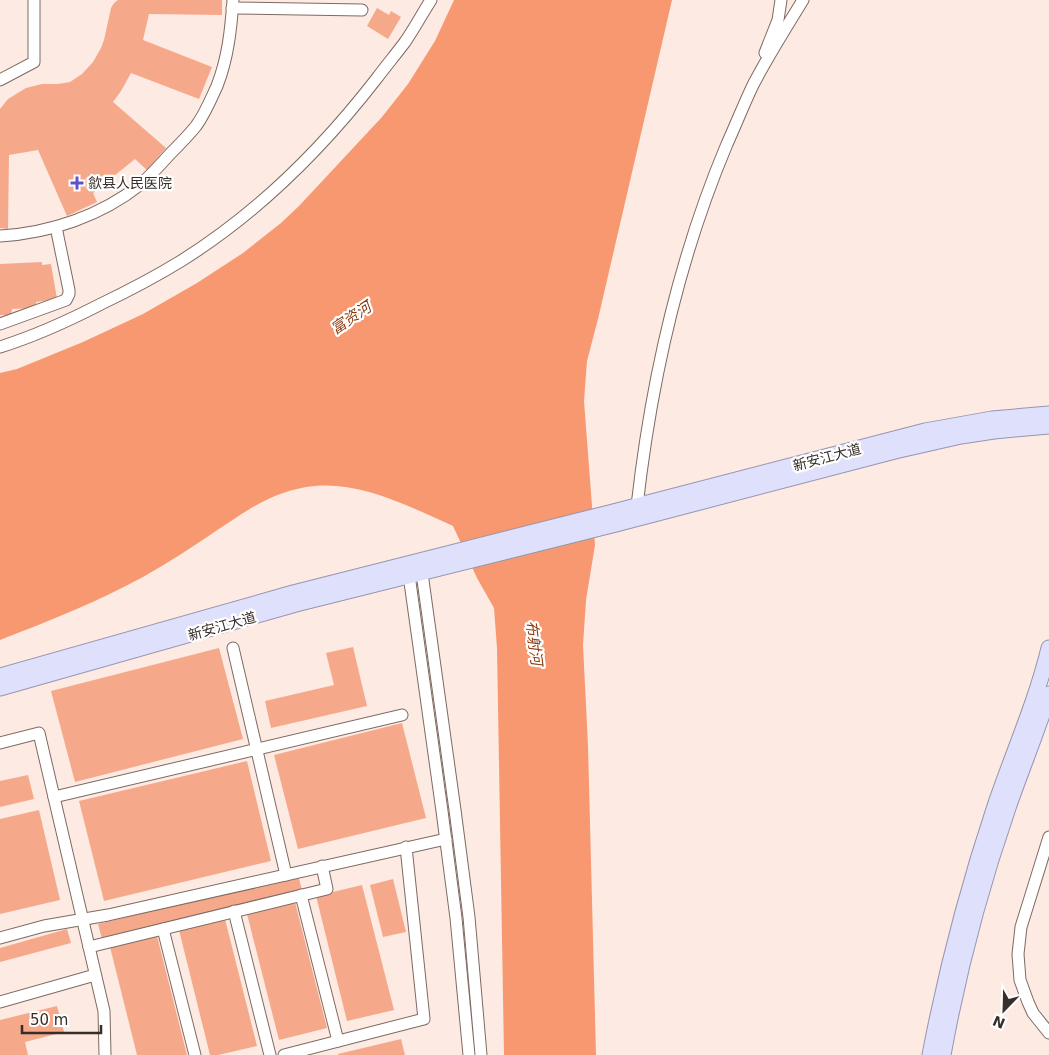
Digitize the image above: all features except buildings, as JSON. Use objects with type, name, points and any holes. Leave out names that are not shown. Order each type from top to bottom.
[{"type":"main road","name":"新安江大道","points":[[610,519],[636,506],[925,431],[992,419],[1049,414]]},
{"type":"main road","name":"新安江大道","points":[[0,688],[443,561],[610,519],[928,443],[994,431],[1049,426]]},
{"type":"main road","name":"新安江大道","points":[[0,676],[293,593],[415,569]]},
{"type":"main road","points":[[930,1055],[944,988],[972,880],[996,804],[1034,700],[1049,648]]},
{"type":"main road","points":[[943,1055],[956,991],[984,883],[1008,808],[1049,694]]},
{"type":"street","points":[[0,80],[34,62],[34,0]]},
{"type":"street","points":[[0,347],[50,328],[126,292],[182,260],[246,214],[328,138],[405,42],[431,0]]},
{"type":"street","points":[[636,506],[652,402],[676,291],[709,188],[753,85],[778,20],[780,0]]},
{"type":"street","points":[[753,85],[803,0]]},
{"type":"street","points":[[0,236],[30,233],[56,227],[88,216],[116,201],[142,183],[196,126],[212,98],[223,70],[230,39],[232,4],[362,10]]},
{"type":"street","points":[[0,324],[68,298],[69,290],[56,227]]},
{"type":"street","points":[[415,569],[456,918],[469,1055]]},
{"type":"street","points":[[415,569],[456,810],[469,917],[481,1055]]},
{"type":"street","points":[[233,648],[286,875]]},
{"type":"street","points":[[54,798],[402,715]]},
{"type":"street","points":[[0,742],[39,732],[104,1011],[105,1055]]},
{"type":"street","points":[[1049,837],[1021,927],[1018,940],[1018,954],[1020,980],[1028,1002],[1033,1013],[1049,1033]]},
{"type":"street","points":[[0,938],[44,926],[118,913],[446,838]]},
{"type":"street","points":[[284,1055],[424,1018],[406,847]]},
{"type":"street","points":[[89,947],[327,889],[322,866]]},
{"type":"street","points":[[301,895],[338,1041]]},
{"type":"street","points":[[234,912],[270,1055]]},
{"type":"street","points":[[163,929],[195,1055]]},
{"type":"street","points":[[0,1002],[95,975]]},
{"type":"water","points":[[454,0],[672,0],[587,361],[584,401],[595,545],[586,600],[583,645],[588,746],[596,1055],[504,1055],[497,648],[494,608],[477,578],[453,526],[386,497],[368,492],[333,486],[300,488],[285,492],[260,503],[169,562],[126,586],[73,611],[0,640],[0,373],[17,369],[83,342],[143,314],[197,283],[243,253],[281,223],[382,117],[408,84],[435,41]]},
{"type":"place","name":"歙县人民医院","points":[[77,183]]},
{"type":"water label","name":"富资河","points":[[351,318]]},
{"type":"water label","name":"布射河","points":[[534,643]]}]
